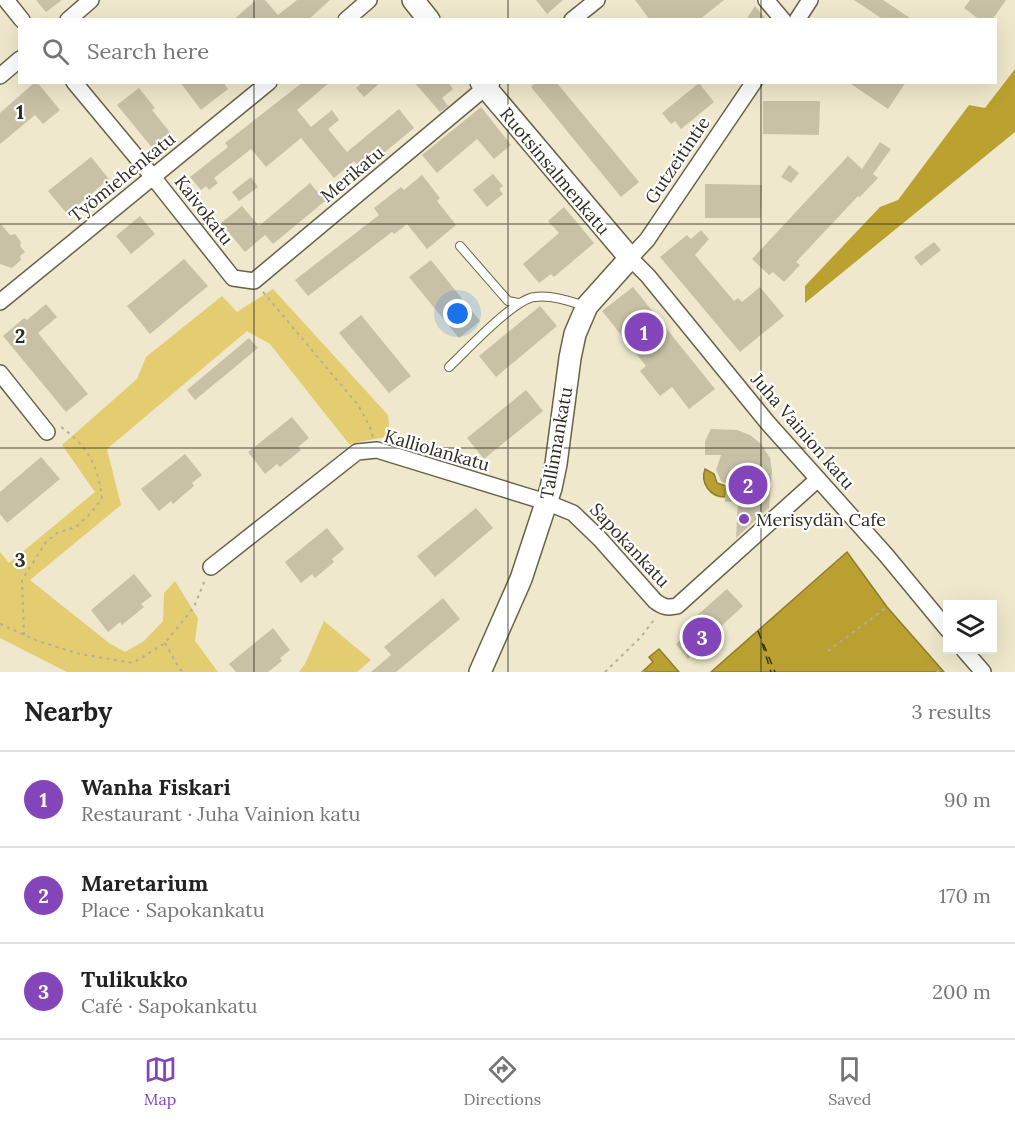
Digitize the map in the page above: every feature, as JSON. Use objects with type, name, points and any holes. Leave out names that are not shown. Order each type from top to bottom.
[{"type":"street","points":[[6,0],[20,18]]},
{"type":"street","points":[[70,18],[91,0]]},
{"type":"street","points":[[348,18],[369,0]]},
{"type":"street","points":[[413,0],[427,18]]},
{"type":"street","points":[[574,18],[597,0]]},
{"type":"street","points":[[766,0],[781,18]]},
{"type":"street","points":[[798,18],[810,0]]},
{"type":"street","points":[[0,76],[18,61]]},
{"type":"street","name":"Kaivokatu","points":[[76,84],[233,278],[254,282]]},
{"type":"street","name":"Työmiehenkatu","points":[[0,302],[267,84]]},
{"type":"street","name":"Ruotsinsalmenkatu","points":[[486,84],[630,258]]},
{"type":"street","name":"Merikatu","points":[[254,282],[486,84]]},
{"type":"street","name":"Gutzeitintie","points":[[630,258],[647,240],[753,84]]},
{"type":"street","name":"Tallinnankatu","points":[[480,672],[521,579],[546,502],[556,464],[575,334],[587,306],[630,258]]},
{"type":"street","name":"Juha Vainion katu","points":[[630,258],[648,276],[767,422],[886,555],[943,624]]},
{"type":"street","points":[[0,374],[52,428]]},
{"type":"street","name":"Kalliolankatu","points":[[211,567],[357,452],[377,450],[546,502]]},
{"type":"street","name":"Sapokankatu","points":[[546,502],[573,513],[662,606],[669,608],[677,606],[818,479]]},
{"type":"street","points":[[967,654],[983,672]]},
{"type":"lane","points":[[460,246],[508,301],[518,303]]},
{"type":"lane","points":[[449,367],[518,303],[534,297],[564,299],[587,306]]},
{"type":"path","points":[[254,282],[358,405],[370,428],[377,450]]},
{"type":"path","points":[[24,635],[22,580],[46,542],[57,533],[76,527],[91,513],[102,498],[99,476],[91,457],[78,439],[52,428]]},
{"type":"path","points":[[0,624],[24,635],[80,654],[133,663],[165,643],[194,607],[211,567]]},
{"type":"path","points":[[605,672],[641,637],[662,606]]},
{"type":"path","points":[[828,651],[887,607]]},
{"type":"path","points":[[165,643],[183,672]]},
{"type":"path","points":[[937,672],[941,669]]},
{"type":"shaded area","points":[[1015,69],[1015,132],[805,303],[805,286],[880,207],[898,200],[969,105],[985,108]]},
{"type":"shaded area","points":[[273,289],[388,415],[390,436],[349,444],[270,344],[247,331],[107,449],[121,505],[30,580],[109,643],[125,652],[144,641],[163,621],[164,593],[175,581],[198,618],[195,641],[218,672],[67,672],[0,638],[0,552],[9,563],[95,492],[62,445],[137,379],[146,357],[222,296],[237,312]]},
{"type":"shaded area","points":[[705,469],[714,474],[717,483],[726,486],[725,497],[715,495],[705,484]]},
{"type":"shaded area","points":[[847,552],[887,607],[944,672],[711,672]]},
{"type":"shaded area","points":[[324,621],[371,660],[357,672],[299,672],[305,664]]},
{"type":"shaded area","points":[[659,649],[679,672],[642,672],[653,662],[649,657]]},
{"type":"building","points":[[36,0],[62,0],[46,12]]},
{"type":"building","points":[[256,0],[265,0],[278,15],[297,0],[330,0],[310,18],[235,18]]},
{"type":"building","points":[[536,0],[563,0],[547,14]]},
{"type":"building","points":[[635,0],[724,0],[702,18],[648,18]]},
{"type":"building","points":[[854,0],[883,0],[910,18],[881,18]]},
{"type":"building","points":[[970,0],[1006,0],[993,18],[977,18],[964,8]]},
{"type":"building","points":[[755,6],[765,18],[747,18]]},
{"type":"building","points":[[33,84],[39,84],[60,110],[43,124],[35,115],[0,144],[0,113]]},
{"type":"building","points":[[182,84],[224,84],[228,89],[201,110]]},
{"type":"building","points":[[300,84],[328,84],[297,110],[311,127],[332,110],[339,120],[328,129],[347,152],[399,109],[414,128],[362,171],[354,161],[334,178],[301,138],[266,167],[251,149],[214,178],[218,183],[209,190],[206,186],[201,190],[190,177],[228,147],[225,143]]},
{"type":"building","points":[[361,84],[379,84],[364,97],[356,88]]},
{"type":"building","points":[[416,84],[449,84],[453,89],[442,98],[448,106],[440,112]]},
{"type":"building","points":[[534,84],[558,84],[639,182],[621,197],[531,87]]},
{"type":"building","points":[[698,84],[714,102],[681,129],[675,121],[671,124],[662,113]]},
{"type":"building","points":[[851,84],[905,84],[888,109]]},
{"type":"building","points":[[139,88],[155,108],[152,110],[177,141],[159,156],[117,105]]},
{"type":"building","points":[[763,101],[820,101],[819,135],[763,134]]},
{"type":"building","points":[[481,107],[511,145],[494,159],[477,139],[437,173],[422,155]]},
{"type":"building","points":[[880,142],[891,149],[873,174],[878,178],[796,262],[800,265],[784,282],[773,272],[769,275],[752,259],[848,156],[862,169]]},
{"type":"building","points":[[91,157],[109,179],[67,214],[48,191]]},
{"type":"building","points":[[789,165],[799,173],[791,183],[781,177]]},
{"type":"building","points":[[493,174],[503,186],[499,189],[503,194],[487,207],[473,190]]},
{"type":"building","points":[[422,175],[440,198],[437,201],[456,225],[427,249],[407,224],[394,234],[392,232],[308,296],[295,280],[379,215],[374,208],[401,187],[404,190]]},
{"type":"building","points":[[251,177],[258,187],[239,201],[232,192]]},
{"type":"building","points":[[310,183],[325,201],[273,244],[265,235],[245,252],[221,223],[242,206],[259,226]]},
{"type":"building","points":[[705,184],[762,185],[761,218],[705,218]]},
{"type":"building","points":[[564,207],[594,243],[554,277],[551,274],[539,283],[523,264],[559,233],[548,221]]},
{"type":"building","points":[[140,216],[155,234],[131,254],[116,236]]},
{"type":"building","points":[[0,223],[10,235],[15,234],[25,252],[20,256],[21,260],[12,268],[0,264]]},
{"type":"building","points":[[701,230],[709,239],[695,255],[734,301],[738,298],[742,302],[760,287],[784,316],[740,352],[660,257],[687,235],[691,239]]},
{"type":"building","points":[[934,242],[941,250],[921,266],[914,257]]},
{"type":"building","points":[[184,259],[208,286],[150,334],[127,306]]},
{"type":"building","points":[[431,260],[480,321],[459,338],[409,277]]},
{"type":"building","points":[[633,287],[715,389],[689,409],[672,387],[660,396],[640,371],[646,366],[602,311]]},
{"type":"building","points":[[46,304],[57,317],[38,333],[88,394],[66,412],[3,336],[24,318],[27,320]]},
{"type":"building","points":[[540,306],[557,326],[496,377],[479,356]]},
{"type":"building","points":[[361,315],[411,376],[389,393],[339,333]]},
{"type":"building","points":[[249,338],[258,348],[195,400],[187,390]]},
{"type":"building","points":[[526,390],[543,411],[484,459],[467,438]]},
{"type":"building","points":[[292,417],[309,438],[298,447],[301,450],[280,467],[277,464],[265,474],[248,452]]},
{"type":"building","points":[[711,429],[737,430],[750,435],[761,444],[770,458],[772,471],[769,508],[736,538],[738,501],[725,502],[726,483],[721,481],[716,470],[721,455],[705,455],[705,441]]},
{"type":"building","points":[[185,454],[202,475],[192,483],[194,486],[173,504],[171,501],[159,511],[141,489]]},
{"type":"building","points":[[41,457],[60,479],[7,523],[0,514],[0,492]]},
{"type":"building","points":[[476,508],[493,528],[435,577],[417,556]]},
{"type":"building","points":[[327,528],[344,549],[332,559],[334,562],[315,578],[312,574],[301,583],[285,562]]},
{"type":"building","points":[[134,574],[152,596],[141,604],[144,607],[122,625],[120,622],[108,632],[91,610]]},
{"type":"building","points":[[727,589],[743,606],[718,629],[723,635],[719,640],[700,657],[694,659],[691,656],[688,659],[676,644],[699,623],[694,618]]},
{"type":"building","points":[[443,598],[460,619],[396,672],[371,672],[391,655],[384,647]]},
{"type":"building","points":[[273,628],[290,650],[280,658],[282,661],[268,672],[236,672],[229,664]]},
{"type":"ferry route","points":[[758,631],[775,672]]},
{"type":"ferry route","points":[[762,643],[771,672]]},
{"type":"place","name":"Wanha Fiskari","points":[[644,332]]},
{"type":"place","name":"Maretarium","points":[[748,485]]},
{"type":"place","name":"Merisydän Cafe","points":[[744,519]]},
{"type":"place","name":"Tulikukko","points":[[702,637]]}]
